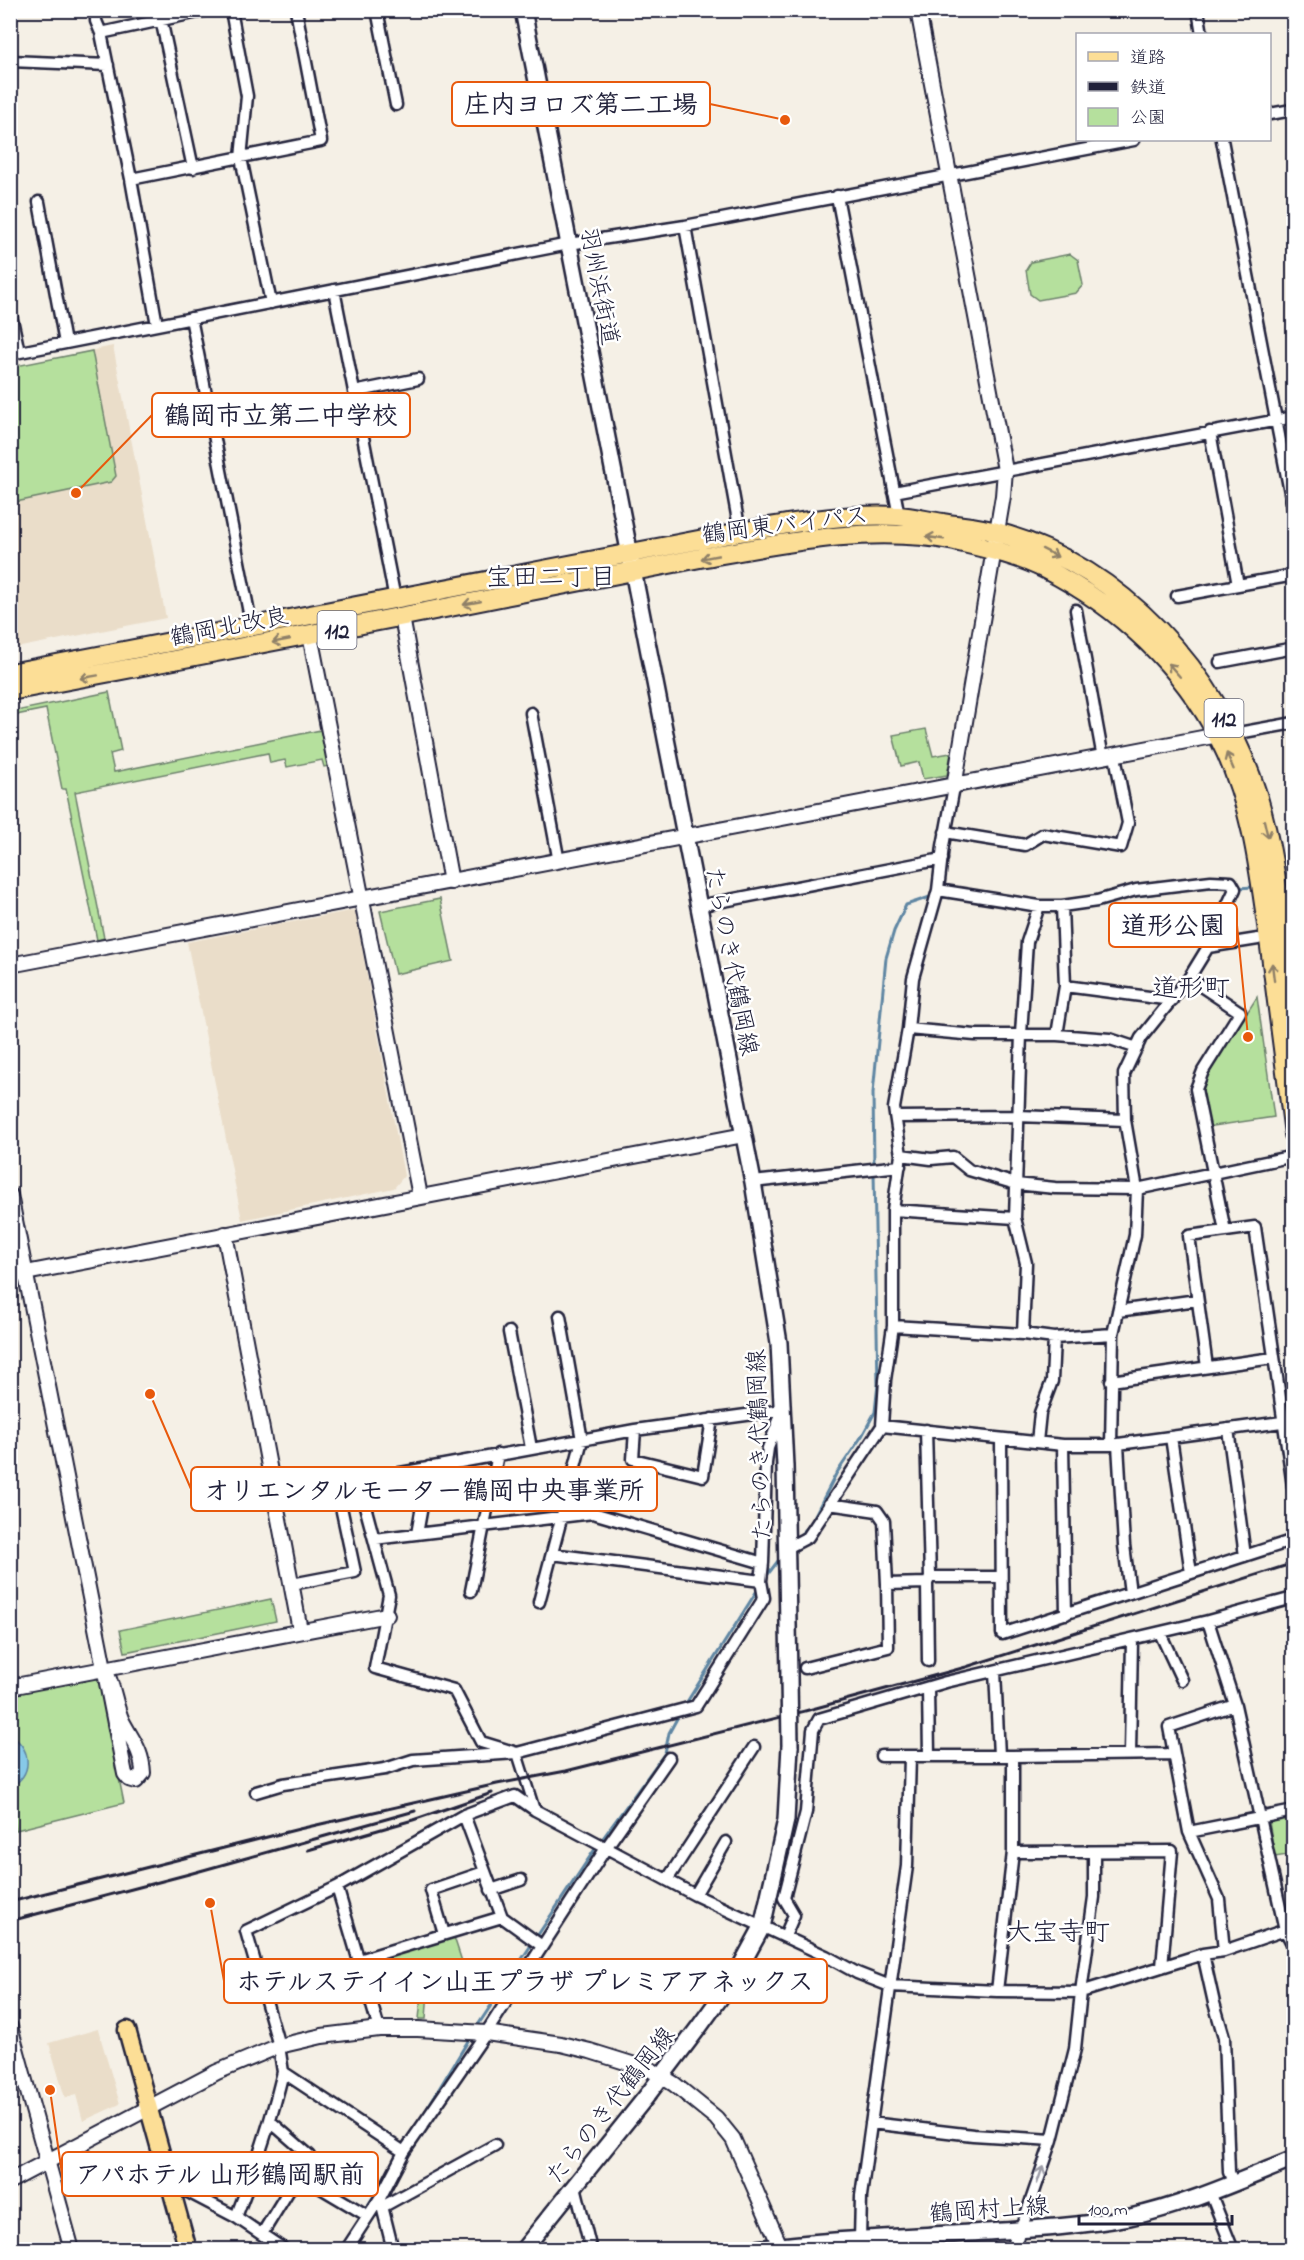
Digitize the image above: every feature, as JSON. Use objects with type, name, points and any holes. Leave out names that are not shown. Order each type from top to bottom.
[{"type":"highway","name":"鶴岡東バイパス","points":[[631,563],[740,532],[818,519],[899,516],[996,532],[1046,550],[1095,578],[1148,618],[1171,642],[1199,678],[1225,735],[1257,794],[1265,825],[1293,1009]]},
{"type":"highway","name":"鶴岡東バイパス","points":[[631,563],[857,535],[930,537],[955,541],[1042,567],[1090,595],[1131,628],[1178,674],[1225,735],[1245,800],[1256,849],[1293,1134]]},
{"type":"highway","name":"鶴岡北改良","points":[[10,673],[395,599],[631,563]]},
{"type":"highway","name":"鶴岡北改良","points":[[10,691],[402,617],[631,563]]},
{"type":"main road","name":"羽州浜街道","points":[[523,10],[631,563]]},
{"type":"main road","name":"たらのき代鶴岡線","points":[[523,2250],[662,2076],[733,1980],[762,1927],[786,1820],[790,1746],[789,1676],[783,1410],[779,1343],[753,1182],[631,563]]},
{"type":"main road","points":[[127,2030],[188,2250]]},
{"type":"main road","name":"鶴岡村上線","points":[[749,2250],[1080,2225],[1128,2217],[1210,2192],[1293,2159]]},
{"type":"street","points":[[96,10],[96,21],[101,33],[131,179],[157,325]]},
{"type":"street","points":[[144,23],[145,10]]},
{"type":"street","points":[[101,33],[208,10]]},
{"type":"street","points":[[231,10],[247,96],[240,158],[271,303]]},
{"type":"street","points":[[131,179],[321,141],[296,10]]},
{"type":"street","points":[[377,10],[396,105]]},
{"type":"street","points":[[785,1549],[808,1537],[882,1426],[885,1380],[893,1326],[893,1210],[901,1155],[894,1108],[908,1029],[913,978],[938,890],[945,832],[1005,470],[918,10]]},
{"type":"street","points":[[1198,10],[1202,33]]},
{"type":"street","points":[[162,19],[193,168]]},
{"type":"street","points":[[10,61],[108,65]]},
{"type":"street","points":[[1271,114],[1292,110]]},
{"type":"street","points":[[10,310],[15,353],[569,244],[685,226],[1129,141]]},
{"type":"street","points":[[1222,141],[1293,513]]},
{"type":"street","points":[[837,196],[899,516]]},
{"type":"street","points":[[39,202],[65,343]]},
{"type":"street","points":[[685,226],[740,532]]},
{"type":"street","points":[[334,291],[395,599]]},
{"type":"street","points":[[192,318],[252,628]]},
{"type":"street","points":[[354,392],[418,379]]},
{"type":"street","points":[[894,492],[1293,417]]},
{"type":"street","points":[[1210,432],[1238,585]]},
{"type":"street","points":[[1177,596],[1293,575]]},
{"type":"street","points":[[945,832],[1025,845],[1043,834],[1121,848],[1128,823],[1109,757],[1076,610]]},
{"type":"street","points":[[402,617],[451,882]]},
{"type":"street","points":[[310,635],[420,1197]]},
{"type":"street","points":[[1220,662],[1293,648]]},
{"type":"street","points":[[531,713],[559,862]]},
{"type":"street","points":[[10,965],[1293,723]]},
{"type":"street","points":[[698,906],[942,859]]},
{"type":"street","points":[[938,890],[1039,906],[1062,906],[1097,901],[1136,890],[1211,881],[1231,882],[1235,889],[1208,947],[1190,978],[1140,1038],[1125,1074],[1125,1120],[1137,1189],[1135,1235],[1113,1334],[1111,1381],[1114,1445],[1130,1593]]},
{"type":"street","points":[[1023,1334],[1026,1263],[1015,1218],[1021,1034],[1027,942],[1039,906]]},
{"type":"street","points":[[1057,1035],[1065,986],[1062,906]]},
{"type":"street","points":[[1208,947],[1258,939]]},
{"type":"street","points":[[1190,978],[1240,1012],[1203,1071],[1196,1089],[1225,1231]]},
{"type":"street","points":[[1065,986],[1172,1000]]},
{"type":"street","points":[[908,1029],[975,1035],[1057,1035],[1110,1039],[1137,1048]]},
{"type":"street","points":[[897,1118],[1018,1116],[1125,1120]]},
{"type":"street","points":[[10,1276],[744,1135]]},
{"type":"street","points":[[901,1155],[931,1159],[953,1157],[969,1170],[1016,1184],[1055,1188],[1137,1189],[1293,1156]]},
{"type":"street","points":[[753,1182],[900,1166]]},
{"type":"street","points":[[10,1195],[125,1774],[129,1779],[136,1781],[143,1773],[140,1750],[122,1720],[111,1680],[104,1668]]},
{"type":"street","points":[[893,1210],[1015,1218]]},
{"type":"street","points":[[1207,1367],[1190,1236],[1255,1227],[1293,1493]]},
{"type":"street","points":[[225,1234],[300,1630]]},
{"type":"street","points":[[1118,1311],[1197,1300]]},
{"type":"street","points":[[539,1602],[582,1440],[560,1316]]},
{"type":"street","points":[[893,1326],[1054,1338],[1113,1334]]},
{"type":"street","points":[[509,1332],[531,1448]]},
{"type":"street","points":[[1037,1442],[1040,1413],[1052,1381],[1054,1338]]},
{"type":"street","points":[[1111,1381],[1273,1358]]},
{"type":"street","points":[[256,1792],[283,1784],[385,1769],[413,1760],[517,1753],[696,1706],[764,1598],[761,1581],[764,1563],[767,1455],[783,1410],[635,1430],[373,1478],[365,1506],[389,1595],[375,1668],[454,1690],[481,1742],[517,1753]]},
{"type":"street","points":[[635,1430],[633,1459],[703,1476],[712,1419]]},
{"type":"street","points":[[882,1426],[1064,1445],[1114,1445],[1282,1422]]},
{"type":"street","points":[[1228,1429],[1245,1556]]},
{"type":"street","points":[[926,1430],[928,1661]]},
{"type":"street","points":[[1171,1437],[1191,1573]]},
{"type":"street","points":[[1001,1439],[1002,1634],[1293,1540]]},
{"type":"street","points":[[1064,1445],[1066,1614]]},
{"type":"street","points":[[471,1591],[498,1454]]},
{"type":"street","points":[[417,1534],[429,1467]]},
{"type":"street","points":[[292,1584],[355,1572],[338,1492],[368,1497]]},
{"type":"street","points":[[805,1668],[888,1647],[884,1521],[877,1511],[830,1504]]},
{"type":"street","points":[[374,1539],[593,1513],[764,1563]]},
{"type":"street","points":[[552,1554],[761,1581]]},
{"type":"street","points":[[887,1584],[1001,1577]]},
{"type":"street","points":[[785,1936],[794,1915],[784,1898],[806,1812],[813,1730],[819,1719],[995,1671],[1160,1633],[1293,1598],[1293,1601]]},
{"type":"street","points":[[10,1687],[387,1614]]},
{"type":"street","points":[[1208,1621],[1235,1706],[1293,1947]]},
{"type":"street","points":[[1160,1633],[1182,1680]]},
{"type":"street","points":[[1130,1754],[1132,1639]]},
{"type":"street","points":[[995,1671],[999,1756]]},
{"type":"street","points":[[928,1688],[929,1756]]},
{"type":"street","points":[[1224,1951],[1219,1899],[1189,1832],[1169,1727],[1235,1706]]},
{"type":"street","points":[[667,1880],[754,1747]]},
{"type":"street","points":[[517,1753],[535,1810]]},
{"type":"street","points":[[881,1756],[1174,1754]]},
{"type":"street","points":[[860,2240],[861,2196],[907,1866],[910,1756]]},
{"type":"street","points":[[998,1991],[1013,1852],[1013,1756]]},
{"type":"street","points":[[393,2250],[381,2203],[404,2152],[486,2033],[606,1848],[669,1758]]},
{"type":"street","points":[[236,2217],[271,2122],[283,2072],[279,2046],[246,1931],[337,1887],[464,1815],[515,1796],[535,1810],[695,1895],[785,1936],[857,1973],[890,1986],[1081,1992],[1203,1954],[1224,1951],[1289,1929]]},
{"type":"street","points":[[1189,1832],[1293,1811]]},
{"type":"street","points":[[464,1815],[502,1917],[542,1946]]},
{"type":"street","points":[[695,1895],[726,1842]]},
{"type":"street","points":[[1013,1852],[1172,1851],[1162,1967]]},
{"type":"street","points":[[1013,2250],[1052,2140],[1075,2049],[1094,1898],[1094,1852]]},
{"type":"street","points":[[444,1934],[431,1890],[484,1872]]},
{"type":"street","points":[[491,1890],[521,1880]]},
{"type":"street","points":[[337,1887],[380,2029]]},
{"type":"street","points":[[359,1960],[502,1917]]},
{"type":"street","points":[[1203,1954],[1224,2037],[1229,2172],[1233,2183]]},
{"type":"street","points":[[10,2027],[72,2250]]},
{"type":"street","points":[[10,2181],[217,2072],[279,2046],[322,2036],[380,2029],[486,2033],[561,2044],[651,2070],[680,2088],[716,2118],[734,2139],[773,2247]]},
{"type":"street","points":[[283,2072],[404,2152]]},
{"type":"street","points":[[262,2234],[310,2156],[271,2122]]},
{"type":"street","points":[[871,2123],[973,2135],[1052,2140]]},
{"type":"street","points":[[346,2250],[368,2216],[381,2203],[495,2145]]},
{"type":"street","points":[[299,2175],[368,2216]]},
{"type":"street","points":[[169,2182],[236,2217],[285,2250]]},
{"type":"street","points":[[575,2186],[591,2250]]},
{"type":"street","points":[[1210,2192],[1233,2250]]},
{"type":"shaded area","points":[[113,346],[166,618],[11,649],[11,367]]},
{"type":"shaded area","points":[[355,910],[404,1176],[394,1188],[242,1220],[187,942]]},
{"type":"shaded area","points":[[98,2029],[120,2104],[83,2121],[76,2095],[65,2098],[49,2043]]},
{"type":"green space","points":[[1070,254],[1078,260],[1083,285],[1076,293],[1038,300],[1030,294],[1026,270],[1031,262]]},
{"type":"green space","points":[[92,351],[116,476],[111,482],[11,503],[11,367]]},
{"type":"green space","points":[[109,692],[121,751],[110,754],[114,772],[321,730],[329,766],[324,767],[322,760],[287,767],[285,760],[270,763],[268,753],[75,792],[104,938],[97,940],[66,789],[62,789],[46,709],[11,716],[11,712]]},
{"type":"green space","points":[[926,729],[933,756],[951,753],[947,775],[923,779],[919,762],[901,766],[893,735]]},
{"type":"green space","points":[[440,899],[453,961],[395,974],[380,911]]},
{"type":"green space","points":[[1257,997],[1274,1117],[1207,1127],[1202,1093],[1207,1076]]},
{"type":"green space","points":[[271,1599],[276,1621],[125,1652],[120,1630]]},
{"type":"green space","points":[[98,1675],[124,1803],[16,1830],[10,1801],[10,1692]]},
{"type":"green space","points":[[1293,1817],[1293,1854],[1275,1857],[1269,1822]]},
{"type":"green space","points":[[454,1937],[472,1992],[428,1990],[426,2019],[419,2019],[422,1990],[397,1990],[387,1956]]},
{"type":"water","points":[[10,1735],[22,1746],[27,1759],[25,1773],[14,1785],[11,1769]]},
{"type":"waterway","points":[[1285,886],[1294,885]]},
{"type":"waterway","points":[[1237,888],[1254,887]]},
{"type":"waterway","points":[[1198,888],[1230,888]]},
{"type":"waterway","points":[[1129,897],[1159,893]]},
{"type":"waterway","points":[[874,1165],[873,1093],[886,958],[894,931],[906,905],[933,896]]},
{"type":"waterway","points":[[940,897],[957,898]]},
{"type":"waterway","points":[[799,1536],[810,1525],[836,1474],[875,1412],[878,1384],[874,1172]]},
{"type":"waterway","points":[[765,1578],[781,1557]]},
{"type":"waterway","points":[[685,1705],[758,1589]]},
{"type":"waterway","points":[[601,1841],[665,1753],[669,1733],[680,1713]]},
{"type":"waterway","points":[[476,2028],[597,1846]]},
{"type":"waterway","points":[[420,2120],[471,2036]]},
{"type":"waterway","points":[[365,2210],[384,2180]]},
{"type":"waterway","points":[[340,2250],[362,2216]]},
{"type":"railway","points":[[10,1902],[299,1829],[497,1784],[566,1771],[805,1711],[966,1667],[1294,1563]]},
{"type":"railway","points":[[308,1850],[413,1820],[492,1793]]},
{"type":"railway","points":[[10,1921],[415,1811]]},
{"type":"place","name":"庄内ヨロズ第二工場","points":[[785,120]]},
{"type":"place","name":"鶴岡市立第二中学校","points":[[76,493]]},
{"type":"place","name":"道形公園","points":[[1248,1037]]},
{"type":"place","name":"オリエンタルモーター鶴岡中央事業所","points":[[150,1394]]},
{"type":"place","name":"ホテルステイイン山王プラザ プレミアアネックス","points":[[210,1903]]},
{"type":"place","name":"アパホテル 山形鶴岡駅前","points":[[50,2090]]},
{"type":"district","name":"宝田二丁目","points":[[551,576]]},
{"type":"district","name":"道形町","points":[[1191,987]]},
{"type":"district","name":"大宝寺町","points":[[1058,1931]]}]
